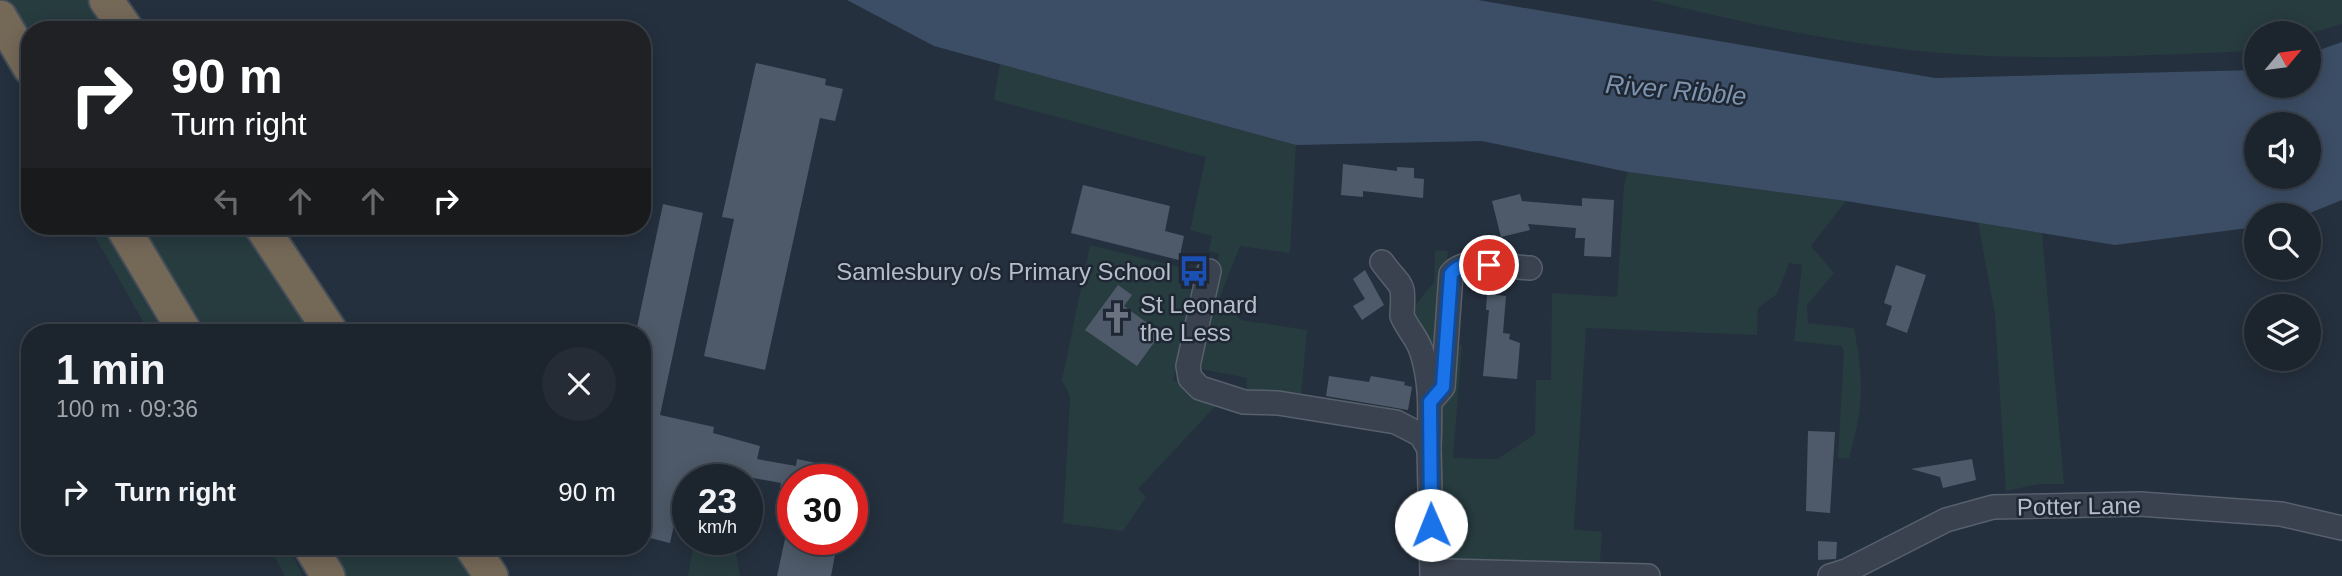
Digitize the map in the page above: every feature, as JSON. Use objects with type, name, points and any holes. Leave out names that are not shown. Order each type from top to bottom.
[{"type":"highway","points":[[106,0],[121,21]]},
{"type":"highway","points":[[0,18],[21,53]]},
{"type":"highway","points":[[127,235],[180,324]]},
{"type":"highway","points":[[267,235],[326,324]]},
{"type":"highway","points":[[315,555],[327,575]]},
{"type":"highway","points":[[477,555],[491,576]]},
{"type":"street","points":[[1382,262],[1401,283],[1406,295],[1402,316],[1420,346],[1429,379],[1434,576],[1447,571],[1648,576]]},
{"type":"street","points":[[1430,402],[1443,387],[1451,274],[1457,267],[1468,264],[1530,268]]},
{"type":"street","points":[[1209,271],[1188,366],[1190,378],[1200,388],[1244,402],[1278,403],[1396,422],[1420,435],[1429,449]]},
{"type":"street","name":"Potter Lane","points":[[1830,576],[1846,571],[1955,516],[1993,507],[2140,504],[2281,514],[2342,527]]},
{"type":"green space","points":[[8,0],[87,0],[101,21],[21,21]]},
{"type":"green space","points":[[1650,0],[2342,0],[2342,24],[2321,30],[2321,21],[2244,21],[2244,51],[2104,57],[1991,56],[1878,46],[1763,26]]},
{"type":"green space","points":[[1000,64],[1296,145],[1290,253],[1240,246],[1220,297],[1241,320],[1307,330],[1301,396],[1246,395],[1247,378],[1196,368],[1219,254],[1209,251],[1212,236],[1190,230],[1206,157],[994,100]]},
{"type":"green space","points":[[1628,172],[1846,201],[1811,246],[1834,273],[1807,305],[1808,323],[1854,328],[1860,364],[1861,393],[1858,423],[1849,458],[1838,458],[1844,351],[1841,346],[1794,341],[1802,265],[1789,263],[1777,294],[1758,308],[1757,335],[1586,328],[1574,529],[1602,532],[1600,561],[1440,560],[1439,405],[1454,345],[1462,345],[1453,458],[1498,459],[1535,434],[1536,380],[1551,380],[1552,293],[1617,297],[1624,185]]},
{"type":"green space","points":[[1978,222],[2042,233],[2064,484],[2039,484],[2006,491],[1995,315]]},
{"type":"green space","points":[[94,235],[106,235],[158,324],[144,324]]},
{"type":"green space","points":[[145,235],[245,235],[305,324],[197,324]]},
{"type":"green space","points":[[1090,245],[1203,273],[1173,380],[1221,400],[1138,489],[1146,497],[1123,531],[1063,523],[1070,397],[1062,380]]},
{"type":"green space","points":[[1435,250],[1448,251],[1437,349],[1429,349],[1409,313],[1434,282]]},
{"type":"green space","points":[[274,555],[292,555],[303,576],[285,576]]},
{"type":"green space","points":[[332,555],[464,555],[478,576],[345,576]]},
{"type":"green space","points":[[692,555],[736,555],[740,576],[688,576]]},
{"type":"water","name":"River Ribble","points":[[847,0],[1478,0],[1935,78],[2244,70],[2244,98],[2321,98],[2321,49],[2342,42],[2342,200],[2321,209],[2321,203],[2244,203],[2244,229],[2115,245],[1846,201],[1628,172],[1482,141],[1296,145],[934,46]]},
{"type":"building","points":[[756,63],[826,79],[825,85],[843,89],[835,121],[820,118],[765,370],[704,356],[734,219],[722,217]]},
{"type":"building","points":[[1343,164],[1397,171],[1397,167],[1414,168],[1414,178],[1424,179],[1423,198],[1363,191],[1363,197],[1341,195]]},
{"type":"building","points":[[1083,185],[1170,206],[1165,231],[1184,236],[1179,260],[1071,233]]},
{"type":"building","points":[[1520,194],[1522,201],[1582,206],[1582,198],[1614,200],[1611,257],[1584,256],[1585,238],[1575,238],[1576,228],[1528,224],[1530,230],[1501,237],[1492,201]]},
{"type":"building","points":[[663,204],[703,213],[660,415],[714,427],[713,433],[760,446],[757,459],[785,464],[777,464],[777,482],[763,480],[763,464],[672,464],[670,543],[651,538],[651,324],[638,324]]},
{"type":"building","points":[[1896,265],[1926,275],[1907,333],[1886,325],[1892,306],[1884,303]]},
{"type":"building","points":[[1365,270],[1384,305],[1362,320],[1353,306],[1365,299],[1353,279]]},
{"type":"building","name":"St Leonard the Less","points":[[1118,285],[1132,295],[1124,306],[1161,333],[1137,366],[1085,330]]},
{"type":"building","points":[[1487,294],[1506,296],[1503,333],[1510,334],[1509,339],[1520,343],[1517,379],[1483,376],[1489,310],[1486,310]]},
{"type":"building","points":[[1329,376],[1369,382],[1371,376],[1405,382],[1404,385],[1412,387],[1408,410],[1326,396]]},
{"type":"building","points":[[1808,431],[1835,432],[1830,513],[1806,511]]},
{"type":"building","points":[[797,459],[816,464],[796,464]]},
{"type":"building","points":[[1972,459],[1976,480],[1943,488],[1940,477],[1911,469]]},
{"type":"building","points":[[1818,541],[1837,542],[1836,559],[1818,560]]},
{"type":"building","points":[[782,555],[835,555],[831,576],[777,576]]},
{"type":"place","name":"Samlesbury o/s Primary School","points":[[1194,271]]},
{"type":"place","name":"St Leonard the Less","points":[[1117,318]]},
{"type":"route","points":[[1431,525],[1430,402],[1443,387],[1451,274],[1457,267],[1468,264],[1489,265]]}]
